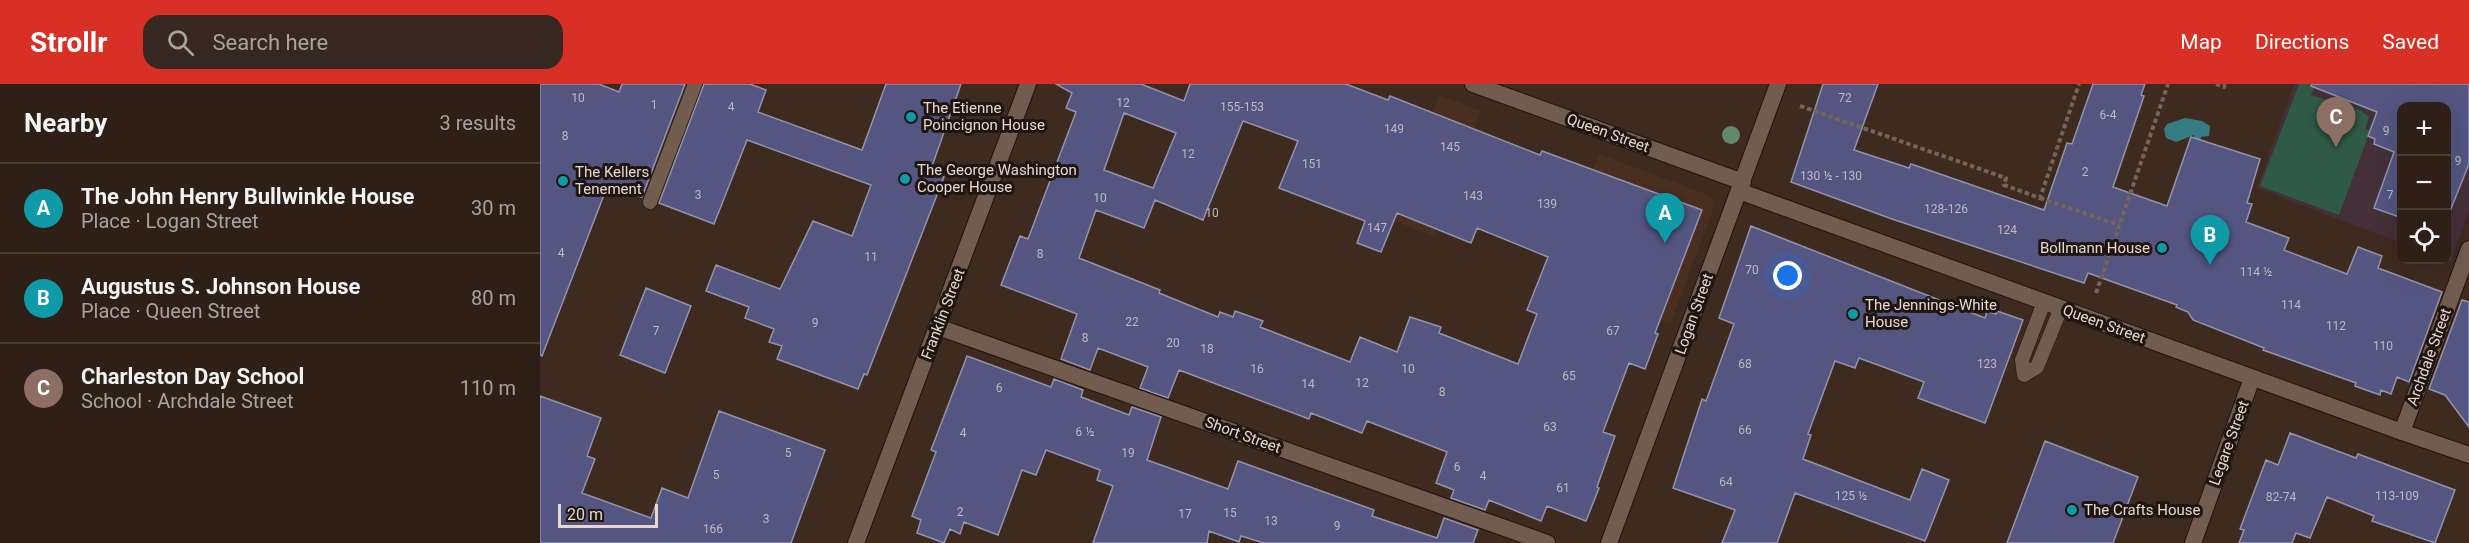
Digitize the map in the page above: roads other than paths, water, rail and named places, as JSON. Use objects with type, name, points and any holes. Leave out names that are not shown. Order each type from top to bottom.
[{"type":"street","name":"Franklin Street","points":[[856,543],[1028,84]]},
{"type":"street","name":"Queen Street","points":[[1473,84],[2044,302],[2469,455]]},
{"type":"street","name":"Logan Street","points":[[1610,543],[1778,84]]},
{"type":"street","name":"Archdale Street","points":[[2402,432],[2469,249]]},
{"type":"street","name":"Short Street","points":[[938,327],[1547,543]]},
{"type":"street","name":"Legare Street","points":[[2193,543],[2252,378]]},
{"type":"lane","points":[[650,202],[695,84]]},
{"type":"lane","points":[[2044,302],[2022,360],[2024,375],[2037,368],[2061,308]]},
{"type":"water","points":[[2185,118],[2202,121],[2210,126],[2209,136],[2201,137],[2200,141],[2195,140],[2194,135],[2176,142],[2166,138],[2164,129],[2167,124]]},
{"type":"place","name":"The Etienne Poincignon House","points":[[911,117]]},
{"type":"place","name":"Charleston Day School","points":[[2336,147]]},
{"type":"place","name":"The George Washington Cooper House","points":[[905,179]]},
{"type":"place","name":"The Kellers Tenement","points":[[563,181]]},
{"type":"place","name":"The John Henry Bullwinkle House","points":[[1665,243]]},
{"type":"place","name":"Bollmann House","points":[[2162,248]]},
{"type":"place","name":"Augustus S. Johnson House","points":[[2210,265]]},
{"type":"place","name":"The Jennings-White House","points":[[1853,314]]},
{"type":"place","name":"The Crafts House","points":[[2072,510]]}]
